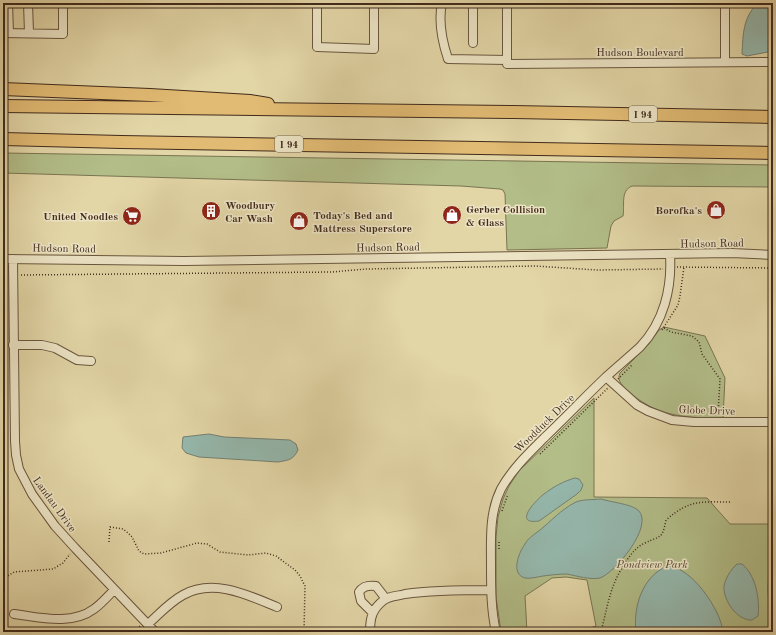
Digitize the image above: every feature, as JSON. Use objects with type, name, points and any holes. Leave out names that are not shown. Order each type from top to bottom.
[{"type":"highway","points":[[3,89],[70,91],[250,101],[313,110]]},
{"type":"highway","name":"I 94","points":[[3,106],[530,112],[773,117]]},
{"type":"highway","name":"I 94","points":[[3,139],[773,153]]},
{"type":"highway","points":[[3,143],[67,141]]},
{"type":"highway","points":[[694,152],[773,158]]},
{"type":"street","points":[[8,3],[6,33],[63,34],[63,3]]},
{"type":"street","points":[[28,3],[29,33]]},
{"type":"street","points":[[317,3],[317,47],[374,49],[374,3]]},
{"type":"street","name":"Hudson Boulevard","points":[[442,3],[440,14],[442,42],[448,59],[507,62],[773,62]]},
{"type":"street","points":[[473,3],[473,43]]},
{"type":"street","points":[[507,3],[507,62]]},
{"type":"street","points":[[725,62],[726,3]]},
{"type":"street","name":"Hudson Road","points":[[3,259],[184,261],[732,253],[773,255]]},
{"type":"street","name":"Woodduck Drive","points":[[496,632],[491,604],[491,529],[495,504],[501,489],[519,462],[640,346],[652,332],[660,317],[666,300],[671,268],[670,255]]},
{"type":"street","name":"Landau Drive","points":[[13,259],[15,441],[19,469],[32,494],[55,526],[155,632]]},
{"type":"street","points":[[13,345],[42,345],[55,348],[77,360],[91,360]]},
{"type":"street","name":"Globe Drive","points":[[606,378],[638,405],[648,411],[672,420],[694,422],[773,422]]},
{"type":"street","points":[[373,612],[360,601],[359,592],[362,589],[366,586],[376,586],[386,599]]},
{"type":"street","points":[[148,624],[183,594],[207,587],[223,588],[251,596],[277,607]]},
{"type":"street","points":[[14,614],[64,619],[79,617],[93,609],[114,590]]},
{"type":"street","points":[[370,632],[370,619],[373,612],[386,599],[402,595],[434,591],[491,590]]},
{"type":"path","points":[[14,275],[332,272],[366,269],[534,266],[597,270],[660,269]]},
{"type":"path","points":[[681,267],[773,268]]},
{"type":"path","points":[[684,267],[678,305],[664,328],[671,332],[692,336],[699,342],[702,354],[720,378],[718,418]]},
{"type":"path","points":[[537,456],[608,388]]},
{"type":"path","points":[[501,514],[508,494]]},
{"type":"path","points":[[601,632],[615,580],[622,566],[637,548],[661,536],[664,532],[666,520],[690,504],[698,502],[731,502]]},
{"type":"path","points":[[109,542],[110,527],[123,529],[128,532],[139,551],[144,554],[161,553],[197,543],[207,544],[220,552],[248,555],[266,553],[276,556],[296,570],[305,586],[304,632]]},
{"type":"path","points":[[499,536],[499,549]]},
{"type":"path","points":[[3,579],[14,572],[53,569],[63,563],[75,548]]},
{"type":"green space","points":[[3,153],[773,165],[773,187],[632,186],[628,188],[624,195],[623,216],[614,221],[611,226],[607,248],[507,250],[505,194],[503,190],[500,189],[461,186],[3,173]]},
{"type":"green space","points":[[664,327],[705,336],[725,378],[723,418],[683,416],[659,410],[637,398],[621,384],[619,380],[620,373],[648,345],[659,330]]},
{"type":"green space","name":"Pondview Park","points":[[594,398],[594,497],[707,498],[730,524],[773,524],[773,632],[588,632],[587,629],[596,626],[587,580],[566,577],[552,578],[525,596],[527,632],[501,632],[496,597],[496,537],[498,517],[503,499],[509,486],[519,471]]},
{"type":"water","points":[[758,3],[773,3],[773,51],[747,56],[742,54],[745,26],[749,14]]},
{"type":"water","points":[[209,434],[224,437],[290,440],[296,444],[298,450],[290,459],[278,462],[199,457],[186,453],[182,448],[183,437]]},
{"type":"water","points":[[575,478],[579,479],[583,485],[577,494],[539,521],[531,521],[527,519],[528,511],[547,491],[559,484]]},
{"type":"water","points":[[601,499],[635,508],[642,517],[641,526],[637,537],[631,548],[615,567],[600,578],[584,578],[567,574],[529,578],[520,576],[517,568],[518,557],[526,542],[530,538],[560,512],[574,503],[583,500]]},
{"type":"water","points":[[737,564],[742,564],[747,569],[754,581],[758,595],[758,616],[752,620],[741,617],[732,609],[724,592],[727,577]]},
{"type":"water","points":[[667,566],[676,568],[686,573],[695,581],[711,601],[717,612],[723,632],[636,632],[636,613],[645,585],[651,577]]},
{"type":"water","points":[[773,574],[773,605],[768,596],[768,588],[769,576]]},
{"type":"place","name":"Borofka's","points":[[716,210]]},
{"type":"place","name":"Woodbury Car Wash","points":[[211,211]]},
{"type":"place","name":"Gerber Collision & Glass","points":[[452,215]]},
{"type":"place","name":"United Noodles","points":[[132,216]]},
{"type":"place","name":"Today's Bed and Mattress Superstore","points":[[299,221]]}]
